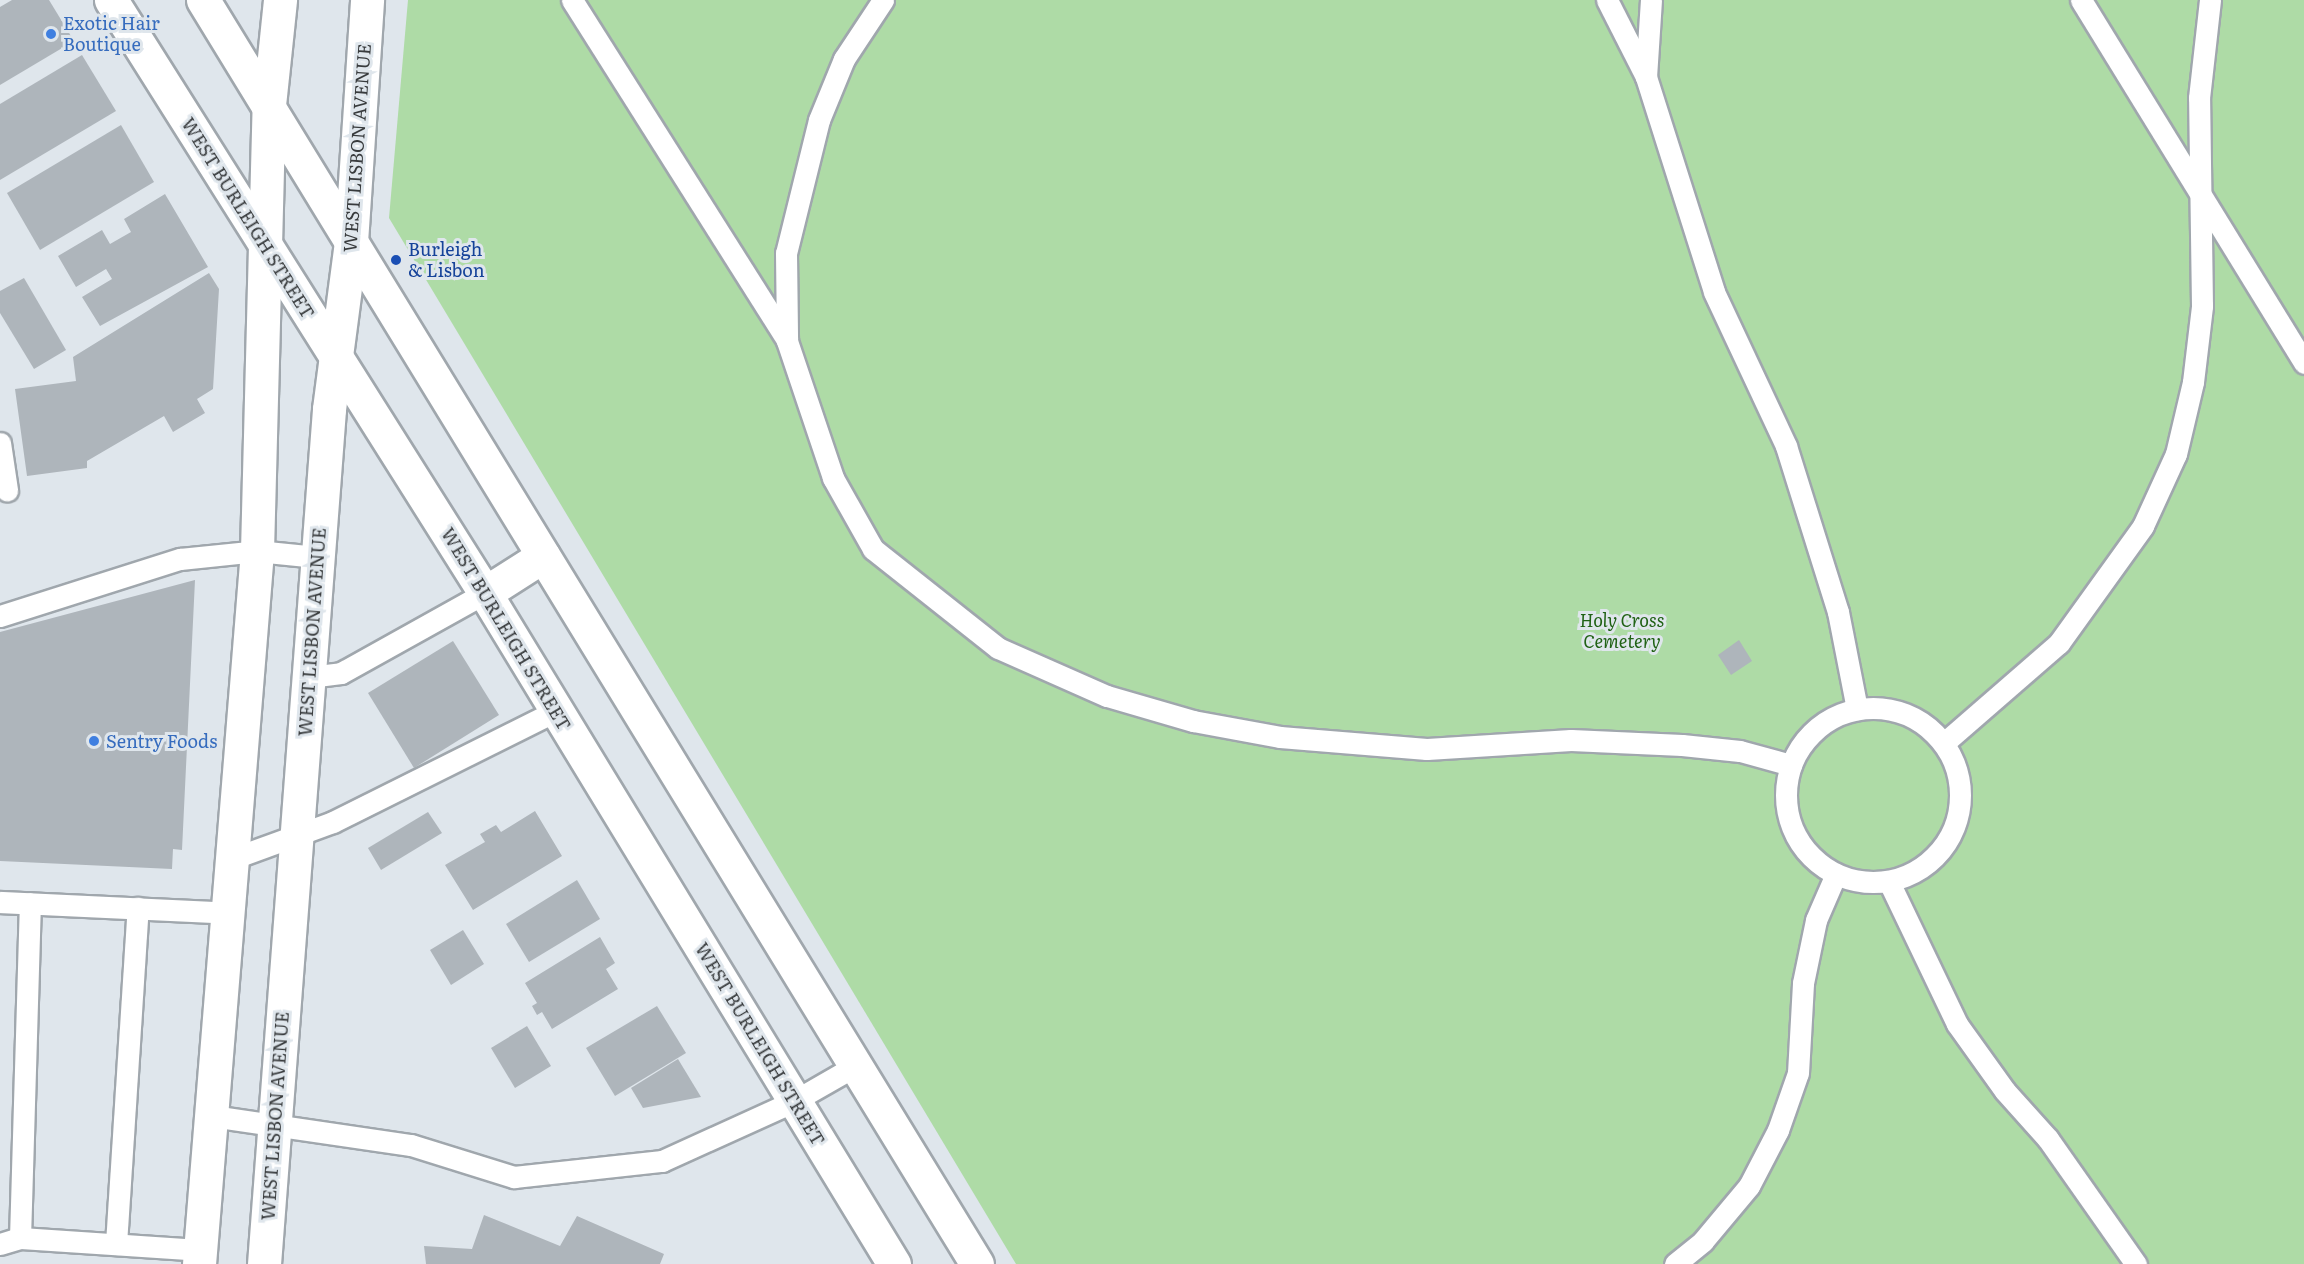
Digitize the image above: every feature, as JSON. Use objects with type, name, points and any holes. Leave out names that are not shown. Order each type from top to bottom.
[{"type":"main road","name":"WEST BURLEIGH STREET","points":[[111,0],[485,593],[894,1264]]},
{"type":"main road","points":[[203,0],[976,1264]]},
{"type":"main road","points":[[199,1257],[230,913],[257,551],[269,105],[280,0]]},
{"type":"main road","name":"WEST LISBON AVENUE","points":[[264,1264],[317,557],[336,355],[351,242],[367,0]]},
{"type":"main road","points":[[485,593],[543,556]]},
{"type":"lane","points":[[572,0],[787,341],[833,478],[873,549],[998,648],[1107,696],[1192,721],[1280,737],[1427,749],[1571,740],[1682,745],[1740,751],[1791,765]]},
{"type":"lane","points":[[787,341],[786,253],[800,185],[819,120],[844,59],[883,0]]},
{"type":"lane","points":[[1607,0],[1646,77],[1714,292],[1786,446],[1838,612],[1857,709]]},
{"type":"lane","points":[[1646,77],[1651,0]]},
{"type":"lane","points":[[2081,0],[2304,363]]},
{"type":"lane","points":[[1944,743],[2059,643],[2143,526],[2176,454],[2193,382],[2202,306],[2199,98],[2210,0]]},
{"type":"lane","points":[[0,443],[7,490]]},
{"type":"lane","points":[[0,616],[180,559],[257,551],[317,557]]},
{"type":"lane","points":[[309,677],[341,673],[485,593]]},
{"type":"lane","points":[[1881,708],[1905,713],[1927,725],[1944,743],[1957,770],[1961,799],[1955,828],[1940,853],[1917,872],[1889,882],[1862,882],[1836,874],[1815,860],[1798,840],[1788,816],[1786,790],[1791,765],[1801,745],[1816,728],[1857,709],[1881,708]]},
{"type":"lane","points":[[234,858],[344,817],[556,711]]},
{"type":"lane","points":[[1675,1264],[1703,1241],[1749,1186],[1778,1130],[1798,1073],[1803,983],[1816,920],[1836,874]]},
{"type":"lane","points":[[1889,882],[1957,1024],[2005,1091],[2048,1139],[2136,1264]]},
{"type":"lane","points":[[0,902],[230,913]]},
{"type":"lane","points":[[20,1238],[30,903]]},
{"type":"lane","points":[[116,1244],[138,908]]},
{"type":"lane","points":[[212,1116],[411,1145],[514,1177],[662,1161],[794,1101],[855,1066]]},
{"type":"lane","points":[[0,1244],[20,1238],[116,1244],[199,1257]]},
{"type":"green space","name":"Holy Cross Cemetery","points":[[408,0],[2304,0],[2304,1264],[1016,1264],[389,218]]},
{"type":"building","points":[[12,0],[49,0],[74,41],[0,85],[0,7]]},
{"type":"building","points":[[82,55],[116,111],[0,180],[0,104]]},
{"type":"building","points":[[121,125],[154,182],[40,250],[7,193]]},
{"type":"building","points":[[165,194],[208,267],[100,326],[82,297],[112,279],[106,269],[76,287],[58,256],[102,230],[110,244],[131,232],[124,219]]},
{"type":"building","points":[[209,273],[219,289],[213,389],[197,399],[205,413],[173,432],[164,416],[87,461],[87,468],[27,476],[15,389],[76,381],[73,357]]},
{"type":"building","points":[[24,278],[66,350],[34,369],[0,313],[0,291]]},
{"type":"building","name":"Sentry Foods","points":[[195,580],[182,850],[173,849],[172,869],[0,861],[0,632]]},
{"type":"building","points":[[1739,640],[1752,661],[1731,675],[1718,655]]},
{"type":"building","points":[[453,641],[499,715],[414,768],[368,693]]},
{"type":"building","points":[[535,811],[562,856],[473,910],[445,865],[485,842],[480,834],[496,825],[501,832]]},
{"type":"building","points":[[428,812],[442,833],[381,870],[368,848]]},
{"type":"building","points":[[577,880],[600,919],[529,962],[506,924]]},
{"type":"building","points":[[463,930],[484,964],[451,985],[430,950]]},
{"type":"building","points":[[600,937],[615,963],[606,969],[618,989],[552,1029],[542,1012],[537,1015],[532,1006],[537,1003],[525,983]]},
{"type":"building","points":[[657,1006],[686,1053],[615,1096],[586,1048]]},
{"type":"building","points":[[527,1026],[551,1066],[515,1088],[491,1048]]},
{"type":"building","points":[[678,1059],[701,1097],[643,1108],[631,1088]]},
{"type":"building","points":[[484,1215],[560,1246],[577,1216],[664,1254],[660,1264],[426,1264],[424,1246],[472,1249]]},
{"type":"place","name":"Exotic Hair Boutique","points":[[51,34]]},
{"type":"place","name":"Burleigh & Lisbon","points":[[396,260]]},
{"type":"place","name":"Sentry Foods","points":[[94,741]]}]
